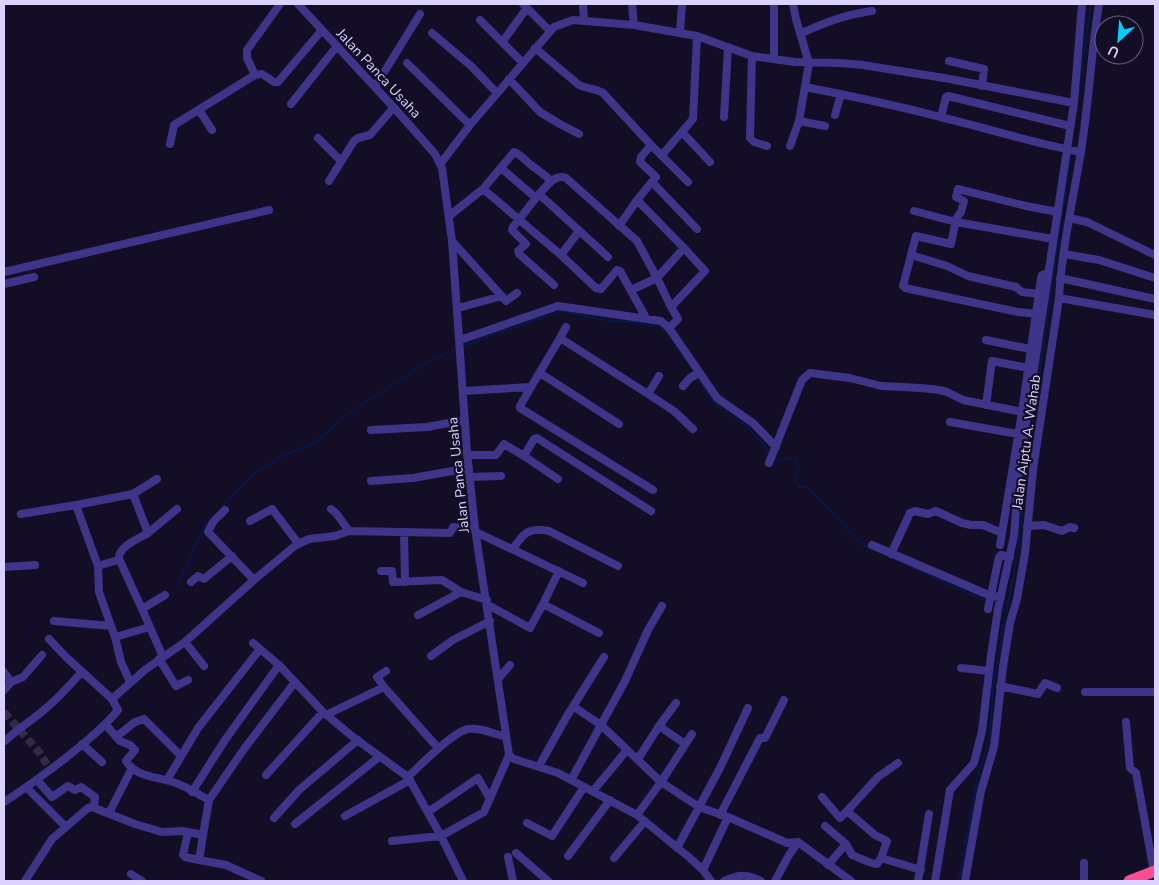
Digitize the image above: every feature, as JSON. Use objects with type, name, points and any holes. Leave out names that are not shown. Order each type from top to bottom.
[{"type":"highway","points":[[1129,881],[1155,872]]},
{"type":"street","points":[[255,75],[247,58],[247,50],[280,4]]},
{"type":"street","name":"Jalan Panca Usaha","points":[[298,4],[435,154],[444,177],[458,308],[467,455],[476,531],[509,755]]},
{"type":"street","points":[[583,4],[584,20]]},
{"type":"street","points":[[632,4],[634,25]]},
{"type":"street","points":[[680,32],[682,4]]},
{"type":"street","points":[[774,4],[774,59]]},
{"type":"street","points":[[790,146],[799,121],[809,63],[800,34],[794,4]]},
{"type":"street","points":[[1000,545],[1016,486],[1068,150],[1082,4]]},
{"type":"street","points":[[503,42],[525,6],[550,31]]},
{"type":"street","points":[[800,34],[840,18],[872,10]]},
{"type":"street","points":[[375,87],[420,14]]},
{"type":"street","points":[[1082,16],[1094,18]]},
{"type":"street","points":[[480,20],[523,62]]},
{"type":"street","points":[[440,163],[550,31],[566,21],[584,20],[680,32],[697,36],[752,56],[809,63],[863,65],[950,79],[1074,103]]},
{"type":"street","points":[[170,144],[172,127],[255,75],[262,74],[274,82],[278,82],[322,30]]},
{"type":"street","points":[[432,33],[471,66],[497,93]]},
{"type":"street","name":"Jalan Aiptu A. Wahab","points":[[965,881],[981,791],[994,747],[1000,686],[1010,623],[1017,598],[1025,554],[1030,487],[1060,298],[1060,278],[1080,152],[1094,35]]},
{"type":"street","points":[[662,155],[693,120],[697,36]]},
{"type":"street","points":[[291,104],[337,46]]},
{"type":"street","points":[[724,117],[728,47]]},
{"type":"street","points":[[535,48],[579,85],[586,89],[594,89],[605,95],[688,182]]},
{"type":"street","points":[[752,56],[750,138],[754,142],[767,146]]},
{"type":"street","points":[[949,61],[984,69],[982,86]]},
{"type":"street","points":[[407,63],[470,125]]},
{"type":"street","points":[[509,79],[540,112],[579,134]]},
{"type":"street","points":[[805,87],[941,117],[1027,141],[1080,152]]},
{"type":"street","points":[[835,115],[841,94]]},
{"type":"street","points":[[941,117],[946,96],[948,96],[1070,126]]},
{"type":"street","points":[[328,181],[354,141],[370,135],[394,107]]},
{"type":"street","points":[[199,110],[212,130]]},
{"type":"street","points":[[799,121],[825,126]]},
{"type":"street","points":[[682,132],[710,162]]},
{"type":"street","points":[[318,138],[341,161]]},
{"type":"street","points":[[619,226],[656,178],[640,160],[652,145]]},
{"type":"street","points":[[449,216],[483,189],[516,152],[551,181]]},
{"type":"street","points":[[501,168],[608,257]]},
{"type":"street","points":[[554,285],[519,254],[518,251],[526,244],[512,232],[513,227],[537,196],[551,181],[559,176],[566,178],[637,241],[678,319],[668,328]]},
{"type":"street","points":[[652,182],[697,229]]},
{"type":"street","points":[[483,189],[561,255],[596,288],[601,289],[619,270],[646,318]]},
{"type":"street","points":[[1036,314],[1018,312],[905,288],[903,286],[916,236],[951,244],[956,222],[964,201],[956,197],[958,189],[1058,212]]},
{"type":"street","points":[[638,200],[704,271],[671,307]]},
{"type":"street","points":[[4,272],[269,210]]},
{"type":"street","points":[[914,211],[956,222],[1053,239]]},
{"type":"street","points":[[1069,218],[1096,226],[1155,255]]},
{"type":"street","points":[[561,255],[579,231]]},
{"type":"street","points":[[452,241],[507,301],[517,293]]},
{"type":"street","points":[[631,290],[657,278],[684,248]]},
{"type":"street","points":[[1064,254],[1099,260],[1155,278]]},
{"type":"street","points":[[910,255],[946,266],[968,276],[1016,287],[1022,292],[1039,294]]},
{"type":"street","points":[[935,881],[950,790],[972,768],[977,755],[984,719],[998,609],[1014,536],[1018,434],[1030,349],[1042,276],[1048,274]]},
{"type":"street","points":[[4,284],[34,278]]},
{"type":"street","points":[[1060,278],[1155,299]]},
{"type":"street","points":[[458,308],[502,296]]},
{"type":"street","points":[[1060,298],[1155,315]]},
{"type":"street","points":[[460,341],[558,306],[661,321],[668,328],[695,375],[716,398],[753,423],[772,457],[802,380],[810,373],[850,378],[881,386],[939,390],[950,393],[962,400],[1022,412]]},
{"type":"street","points":[[566,327],[520,408],[653,490]]},
{"type":"street","points":[[560,338],[648,394],[674,412],[693,429]]},
{"type":"street","points":[[986,340],[1030,349]]},
{"type":"street","points":[[986,405],[992,362],[1028,368]]},
{"type":"street","points":[[540,373],[619,424]]},
{"type":"street","points":[[683,386],[695,375]]},
{"type":"street","points":[[648,394],[660,376]]},
{"type":"street","points":[[463,391],[532,387]]},
{"type":"street","points":[[371,430],[427,427],[465,420]]},
{"type":"street","points":[[950,422],[1018,434]]},
{"type":"street","points":[[524,456],[534,439],[537,438],[651,512]]},
{"type":"street","points":[[467,455],[496,455],[504,444],[558,479]]},
{"type":"street","points":[[371,481],[413,478],[469,468]]},
{"type":"street","points":[[470,477],[501,476]]},
{"type":"street","points":[[21,514],[133,494],[157,479]]},
{"type":"street","points":[[1016,486],[1030,487]]},
{"type":"street","points":[[133,494],[148,533]]},
{"type":"street","points":[[76,505],[98,566],[98,588],[115,637],[121,662],[130,682]]},
{"type":"street","points":[[176,509],[148,533],[121,552],[119,560],[150,627],[161,658],[176,686],[188,680]]},
{"type":"street","points":[[250,521],[272,509],[298,544]]},
{"type":"street","points":[[331,509],[349,531]]},
{"type":"street","points":[[225,510],[213,522],[208,531],[254,580]]},
{"type":"street","points":[[891,554],[910,513],[913,512],[928,514],[936,511],[971,525],[983,525],[1002,532]]},
{"type":"street","points":[[1028,526],[1043,525],[1062,531],[1074,528]]},
{"type":"street","points":[[112,699],[130,682],[185,642],[254,580],[298,544],[309,539],[335,536],[349,531],[450,533],[453,527],[476,531],[583,583]]},
{"type":"street","points":[[513,549],[525,534],[531,530],[540,529],[549,531],[618,566]]},
{"type":"street","points":[[404,532],[405,582]]},
{"type":"street","points":[[872,545],[989,602],[1001,599]]},
{"type":"street","points":[[191,582],[198,576],[204,579],[232,556]]},
{"type":"street","points":[[989,602],[999,556],[1010,557]]},
{"type":"street","points":[[98,566],[119,560]]},
{"type":"street","points":[[4,567],[35,565]]},
{"type":"street","points":[[381,571],[392,571],[393,582],[442,580],[462,592],[487,602],[530,628],[559,571]]},
{"type":"street","points":[[418,614],[462,592]]},
{"type":"street","points":[[142,609],[165,595]]},
{"type":"street","points":[[543,604],[599,633]]},
{"type":"street","points":[[571,780],[625,681],[648,630],[662,606]]},
{"type":"street","points":[[54,621],[111,626]]},
{"type":"street","points":[[431,656],[453,640],[490,621]]},
{"type":"street","points":[[115,637],[150,627]]},
{"type":"street","points":[[4,802],[37,780],[82,744],[118,710],[112,699],[49,639]]},
{"type":"street","points":[[185,642],[204,666]]},
{"type":"street","points":[[253,643],[279,665],[326,713],[409,779],[441,836],[462,881]]},
{"type":"street","points":[[167,780],[198,728],[260,650]]},
{"type":"street","points":[[4,690],[11,682],[23,677],[42,655]]},
{"type":"street","points":[[539,766],[604,657]]},
{"type":"street","points":[[498,679],[510,664]]},
{"type":"street","points":[[192,792],[225,740],[279,665]]},
{"type":"street","points":[[961,668],[989,671]]},
{"type":"street","points":[[386,671],[377,677],[438,748]]},
{"type":"street","points":[[4,672],[11,682]]},
{"type":"street","points":[[5,741],[17,729],[47,708],[82,672]]},
{"type":"street","points":[[199,860],[210,800],[244,749],[295,682]]},
{"type":"street","points":[[1000,686],[1038,694],[1046,683],[1057,688]]},
{"type":"street","points":[[266,775],[326,713],[384,687]]},
{"type":"street","points":[[1085,692],[1155,692]]},
{"type":"street","points":[[703,870],[724,816],[760,738],[765,738],[784,700]]},
{"type":"street","points":[[638,759],[676,703]]},
{"type":"street","points":[[574,707],[600,725],[661,782],[699,807],[787,843],[798,842],[847,880]]},
{"type":"street","points":[[677,848],[720,768],[748,708]]},
{"type":"street","points":[[116,737],[135,722],[144,718],[181,756]]},
{"type":"street","points":[[1126,722],[1130,768],[1136,773],[1155,872]]},
{"type":"street","points":[[105,724],[122,743],[130,745],[135,750],[126,762],[132,768],[146,776],[178,784],[210,800]]},
{"type":"street","points":[[659,726],[685,744]]},
{"type":"street","points":[[345,816],[409,779],[438,748],[466,729],[475,729],[506,737]]},
{"type":"street","points":[[637,815],[692,734]]},
{"type":"street","points":[[274,818],[299,790],[358,740]]},
{"type":"street","points":[[82,744],[102,762]]},
{"type":"street","points":[[593,791],[627,750]]},
{"type":"street","points":[[392,840],[441,836],[484,812],[509,755],[514,759],[558,773],[637,815],[703,870],[711,881]]},
{"type":"street","points":[[295,824],[380,756]]},
{"type":"street","points":[[847,811],[875,835],[886,841],[881,858],[877,864],[873,865],[861,857],[852,855],[846,844],[828,829],[878,777],[898,763]]},
{"type":"street","points":[[109,813],[132,768]]},
{"type":"street","points":[[428,812],[478,778],[490,799]]},
{"type":"street","points":[[37,780],[52,798],[68,786],[75,790],[81,787],[84,788],[95,797],[94,807]]},
{"type":"street","points":[[527,824],[550,836],[552,835],[584,787]]},
{"type":"street","points":[[26,788],[65,826]]},
{"type":"street","points":[[822,797],[840,818]]},
{"type":"street","points":[[568,856],[610,800]]},
{"type":"street","points":[[25,881],[46,847],[65,826],[88,808],[94,807],[135,824],[162,832],[188,832],[203,835]]},
{"type":"street","points":[[918,881],[928,814]]},
{"type":"street","points":[[614,858],[645,821]]},
{"type":"street","points":[[188,832],[183,855],[185,857],[226,865],[261,881]]},
{"type":"street","points":[[775,881],[798,842]]},
{"type":"street","points":[[828,864],[846,844]]},
{"type":"street","points":[[516,853],[548,881]]},
{"type":"street","points":[[508,857],[513,881]]},
{"type":"street","points":[[881,858],[921,870]]},
{"type":"street","points":[[1084,863],[1084,881]]},
{"type":"street","points":[[131,874],[142,881]]},
{"type":"street","points":[[724,881],[745,875],[761,881]]},
{"type":"waterway","points":[[1078,95],[1091,4]]},
{"type":"waterway","points":[[959,881],[978,776],[989,741],[994,680],[1018,550],[1029,448],[1070,157]]},
{"type":"waterway","points":[[462,347],[561,311],[604,320],[659,326],[666,331],[694,371]]},
{"type":"waterway","points":[[218,512],[250,477],[267,465],[316,442],[350,412],[425,364],[457,349]]},
{"type":"waterway","points":[[696,376],[713,402],[746,426],[760,440],[770,455]]},
{"type":"waterway","points":[[773,459],[776,461],[792,458],[796,460],[799,469],[794,478],[799,487],[805,487],[813,492],[861,544],[988,602]]},
{"type":"waterway","points":[[177,586],[204,527],[209,521]]},
{"type":"waterway","points":[[1001,608],[1006,610]]},
{"type":"tunnel","points":[[4,712],[39,752],[50,769]]}]
